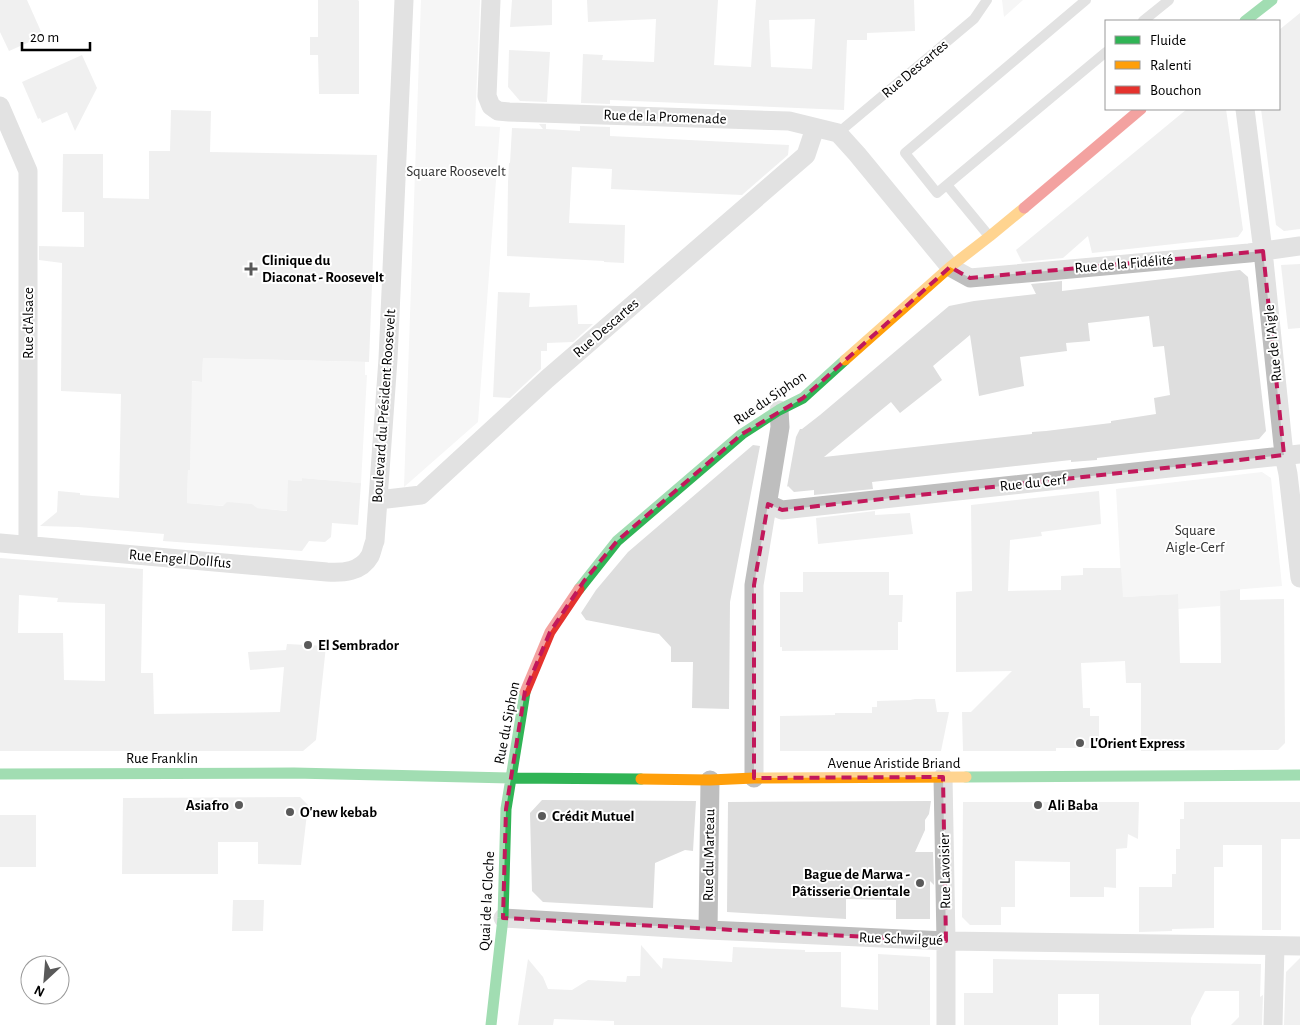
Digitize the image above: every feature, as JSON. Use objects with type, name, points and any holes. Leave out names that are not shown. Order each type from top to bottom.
[{"type":"street","name":"Boulevard du Président Roosevelt","points":[[359,568],[370,556],[375,541],[388,359],[404,0]]},
{"type":"street","name":"Rue de la Promenade","points":[[491,0],[487,96],[491,106],[498,110],[509,112],[789,121],[838,133]]},
{"type":"street","points":[[1246,20],[1272,0]]},
{"type":"street","name":"Rue d'Alsace","points":[[0,106],[28,171],[28,545]]},
{"type":"street","name":"Rue du Siphon","points":[[511,778],[526,692],[550,632],[584,580],[617,541],[742,434],[779,410],[803,398],[950,267],[990,236],[1140,110]]},
{"type":"street","name":"Rue de l'Aigle","points":[[1245,110],[1283,434],[1292,454],[1288,474],[1300,578]]},
{"type":"street","name":"Rue Descartes","points":[[378,500],[421,495],[547,379],[806,155],[815,128]]},
{"type":"street","points":[[838,133],[950,267]]},
{"type":"street","name":"Rue de la Fidélité","points":[[950,267],[970,278],[1300,246]]},
{"type":"street","points":[[754,778],[754,586],[780,427],[779,410]]},
{"type":"street","name":"Rue du Cerf","points":[[768,504],[782,510],[1292,454]]},
{"type":"street","name":"Rue Engel Dollfus","points":[[0,543],[327,572],[346,573],[359,568]]},
{"type":"street","name":"Rue Franklin","points":[[0,774],[294,773],[362,775]]},
{"type":"street","name":"Avenue Aristide Briand","points":[[362,775],[710,780],[754,778],[1300,775]]},
{"type":"street","name":"Quai de la Cloche","points":[[491,1025],[503,918],[506,809],[511,778]]},
{"type":"street","name":"Rue Lavoisier","points":[[943,778],[946,1025]]},
{"type":"street","name":"Rue du Marteau","points":[[708,930],[710,780]]},
{"type":"street","name":"Rue Schwilgué","points":[[503,918],[946,941],[1300,946]]},
{"type":"street","points":[[1273,1025],[1275,946]]},
{"type":"lane","name":"Rue Descartes","points":[[838,133],[974,19],[987,0]]},
{"type":"lane","points":[[1086,0],[905,153],[937,193],[1105,53]]},
{"type":"lane","points":[[1144,20],[1169,0]]},
{"type":"lane","points":[[947,185],[990,236]]},
{"type":"highlighted area","points":[[1263,251],[1284,455],[782,510],[768,504],[754,585],[754,778],[943,777],[946,941],[503,918],[506,809],[525,691],[550,632],[584,581],[617,541],[742,434],[803,398],[950,267],[970,278]]},
{"type":"green space","name":"Square Roosevelt","points":[[421,0],[480,0],[475,126],[500,127],[478,422],[404,487]]},
{"type":"green space","points":[[1002,0],[1023,0],[1004,17]]},
{"type":"green space","points":[[203,358],[365,362],[365,375],[367,375],[361,483],[302,478],[302,481],[291,480],[288,483],[291,511],[253,508],[252,504],[227,503],[226,506],[187,503],[188,470],[190,470],[191,385],[155,379],[202,382]]},
{"type":"green space","name":"Square Aigle-Cerf","points":[[1262,472],[1271,478],[1282,586],[1220,591],[1220,606],[1178,609],[1178,594],[1122,597],[1116,489]]},
{"type":"building","points":[[0,0],[27,0],[43,36],[9,51],[0,32]]},
{"type":"building","points":[[318,0],[359,1],[359,94],[319,94],[318,55],[310,55],[310,37],[318,37]]},
{"type":"building","points":[[512,0],[552,0],[552,25],[510,27]]},
{"type":"building","points":[[587,0],[718,0],[714,65],[751,67],[756,0],[914,0],[915,31],[867,33],[867,40],[847,40],[844,110],[610,100],[610,104],[581,103],[583,54],[603,55],[602,60],[654,62],[656,19],[588,22]],"holes":[[[815,19],[812,69],[771,67],[769,20]]]},
{"type":"building","points":[[1300,13],[1300,229],[1284,231],[1276,225],[1261,110],[1280,110],[1280,29]]},
{"type":"building","points":[[509,50],[550,52],[547,102],[520,101],[508,87]]},
{"type":"building","points":[[82,55],[97,88],[75,131],[67,112],[42,123],[40,118],[38,119],[22,82]]},
{"type":"building","name":"Clinique du Diaconat - Roosevelt","points":[[171,110],[211,111],[210,152],[377,155],[369,362],[203,358],[202,382],[192,381],[190,470],[188,470],[187,503],[223,506],[227,502],[252,504],[257,508],[287,511],[288,480],[302,481],[302,478],[361,483],[358,525],[332,523],[331,537],[325,542],[309,541],[302,551],[163,541],[164,534],[40,526],[57,512],[58,491],[119,498],[121,394],[61,391],[62,263],[39,260],[39,246],[84,247],[84,212],[62,212],[63,154],[103,154],[103,198],[149,199],[149,151],[170,151]]},
{"type":"building","points":[[1186,110],[1226,110],[1243,230],[1238,237],[1092,253],[1088,236],[1063,258],[1022,262],[1016,250]]},
{"type":"building","points":[[539,124],[546,124],[546,129],[580,131],[580,126],[610,127],[610,136],[789,145],[788,155],[742,195],[611,189],[612,169],[572,167],[569,223],[625,225],[624,263],[507,256],[508,182],[512,128],[543,129]]},
{"type":"building","points":[[1300,264],[1300,328],[1288,329],[1281,265]]},
{"type":"building","points":[[1240,270],[1248,277],[1266,431],[1259,439],[1097,458],[1097,460],[1071,462],[1071,460],[872,482],[873,489],[814,495],[814,490],[794,492],[787,487],[796,437],[800,429],[820,415],[949,306],[974,301],[1036,294],[1031,284],[1062,281],[1062,291]],"holes":[[[1149,316],[1153,347],[1164,346],[1170,395],[1154,398],[1156,414],[1111,421],[1111,423],[1032,432],[1032,434],[824,457],[891,402],[900,413],[942,380],[933,366],[970,335],[979,396],[1024,386],[1020,357],[1067,351],[1066,343],[1090,341],[1088,323]]]},
{"type":"building","points":[[498,292],[530,293],[529,307],[577,305],[578,324],[593,324],[573,342],[547,343],[547,351],[541,351],[541,369],[510,398],[493,397]]},
{"type":"building","points":[[753,445],[760,446],[730,602],[729,709],[692,708],[693,662],[671,662],[671,647],[659,634],[586,620],[581,613],[596,590],[628,552]]},
{"type":"building","points":[[1099,491],[1101,524],[1041,532],[1042,536],[1010,540],[1008,591],[1061,590],[1061,576],[1083,575],[1083,568],[1121,568],[1123,597],[1178,594],[1180,663],[1221,663],[1220,591],[1240,589],[1240,600],[1284,599],[1285,743],[1278,750],[1141,751],[1141,683],[1126,683],[1125,661],[1081,663],[1083,708],[1090,708],[1090,716],[1099,716],[1099,748],[1056,748],[1056,751],[963,751],[962,712],[971,712],[1012,671],[956,672],[956,592],[972,591],[971,505]]},
{"type":"building","points":[[875,511],[875,515],[910,513],[913,534],[818,544],[816,518]]},
{"type":"building","points":[[0,558],[143,569],[141,673],[153,673],[154,714],[280,712],[284,667],[250,670],[248,652],[286,650],[287,644],[326,646],[316,740],[303,751],[0,751]],"holes":[[[19,595],[58,598],[57,602],[105,604],[105,681],[64,680],[63,633],[18,633]]]},
{"type":"building","points":[[803,572],[889,572],[889,595],[903,595],[902,622],[898,622],[898,650],[782,651],[782,647],[780,647],[780,592],[803,592]]},
{"type":"building","points":[[935,699],[937,712],[949,712],[941,751],[780,751],[780,716],[872,713],[872,707],[877,707],[877,701]]},
{"type":"building","points":[[300,797],[308,805],[301,865],[258,864],[258,842],[218,842],[218,874],[122,874],[123,798]]},
{"type":"building","points":[[542,800],[696,801],[693,851],[685,850],[655,863],[653,908],[543,902],[532,891],[530,813]]},
{"type":"building","points":[[931,801],[929,814],[925,820],[925,830],[915,852],[933,852],[934,885],[930,881],[930,919],[896,919],[896,900],[846,899],[846,919],[727,912],[728,802]]},
{"type":"building","points":[[963,802],[1139,802],[1138,839],[1128,834],[1127,848],[1116,849],[1116,888],[1104,887],[1104,897],[1070,897],[1070,862],[1015,861],[1015,907],[1001,907],[1001,925],[970,925],[962,917]]},
{"type":"building","points":[[1184,802],[1300,802],[1300,839],[1281,839],[1281,930],[1262,930],[1262,845],[1223,845],[1223,867],[1214,867],[1214,928],[1139,932],[1139,887],[1172,887],[1172,874],[1176,874],[1176,849],[1180,849],[1180,819],[1184,819]]},
{"type":"building","points":[[0,815],[36,815],[36,867],[0,867]]},
{"type":"building","points":[[233,900],[264,900],[263,931],[232,931]]},
{"type":"building","points":[[641,945],[662,969],[663,958],[732,962],[733,947],[805,950],[805,952],[841,952],[841,1007],[878,1010],[878,954],[930,957],[930,1025],[614,1025],[614,1021],[554,1019],[553,1025],[518,1025],[528,959],[543,977],[548,989],[572,990],[588,980],[626,982],[627,976],[640,976]]},
{"type":"building","points":[[1300,958],[1300,1025],[1284,1025],[1286,972]]},
{"type":"building","points":[[993,959],[1261,964],[1260,997],[1263,995],[1262,1025],[1231,1025],[1239,1017],[1239,991],[1205,991],[1191,1018],[1191,1025],[1099,1025],[1099,994],[1058,994],[1058,1025],[964,1025],[964,993],[993,993]]},
{"type":"traffic: fast","points":[[1246,20],[1272,0]]},
{"type":"traffic: fast","points":[[579,589],[617,541],[742,434],[779,410],[803,398],[845,360]]},
{"type":"traffic: fast","points":[[491,1025],[503,918],[506,809],[525,692]]},
{"type":"traffic: fast","points":[[0,774],[294,773],[641,779]]},
{"type":"traffic: fast","points":[[966,777],[1300,775]]},
{"type":"traffic: slow","points":[[845,360],[950,267],[1024,208]]},
{"type":"traffic: slow","points":[[641,779],[966,777]]},
{"type":"traffic: jam","points":[[1024,208],[1140,110]]},
{"type":"traffic: jam","points":[[525,692],[550,632],[579,589]]},
{"type":"place","name":"Clinique du Diaconat - Roosevelt","points":[[251,269]]},
{"type":"place","name":"El Sembrador","points":[[308,645]]},
{"type":"place","name":"L'Orient Express","points":[[1080,743]]},
{"type":"place","name":"Asiafro","points":[[239,805]]},
{"type":"place","name":"Ali Baba","points":[[1038,805]]},
{"type":"place","name":"O'new kebab","points":[[290,812]]},
{"type":"place","name":"Crédit Mutuel","points":[[542,816]]},
{"type":"place","name":"Bague de Marwa - Pâtisserie Orientale","points":[[920,883]]}]
